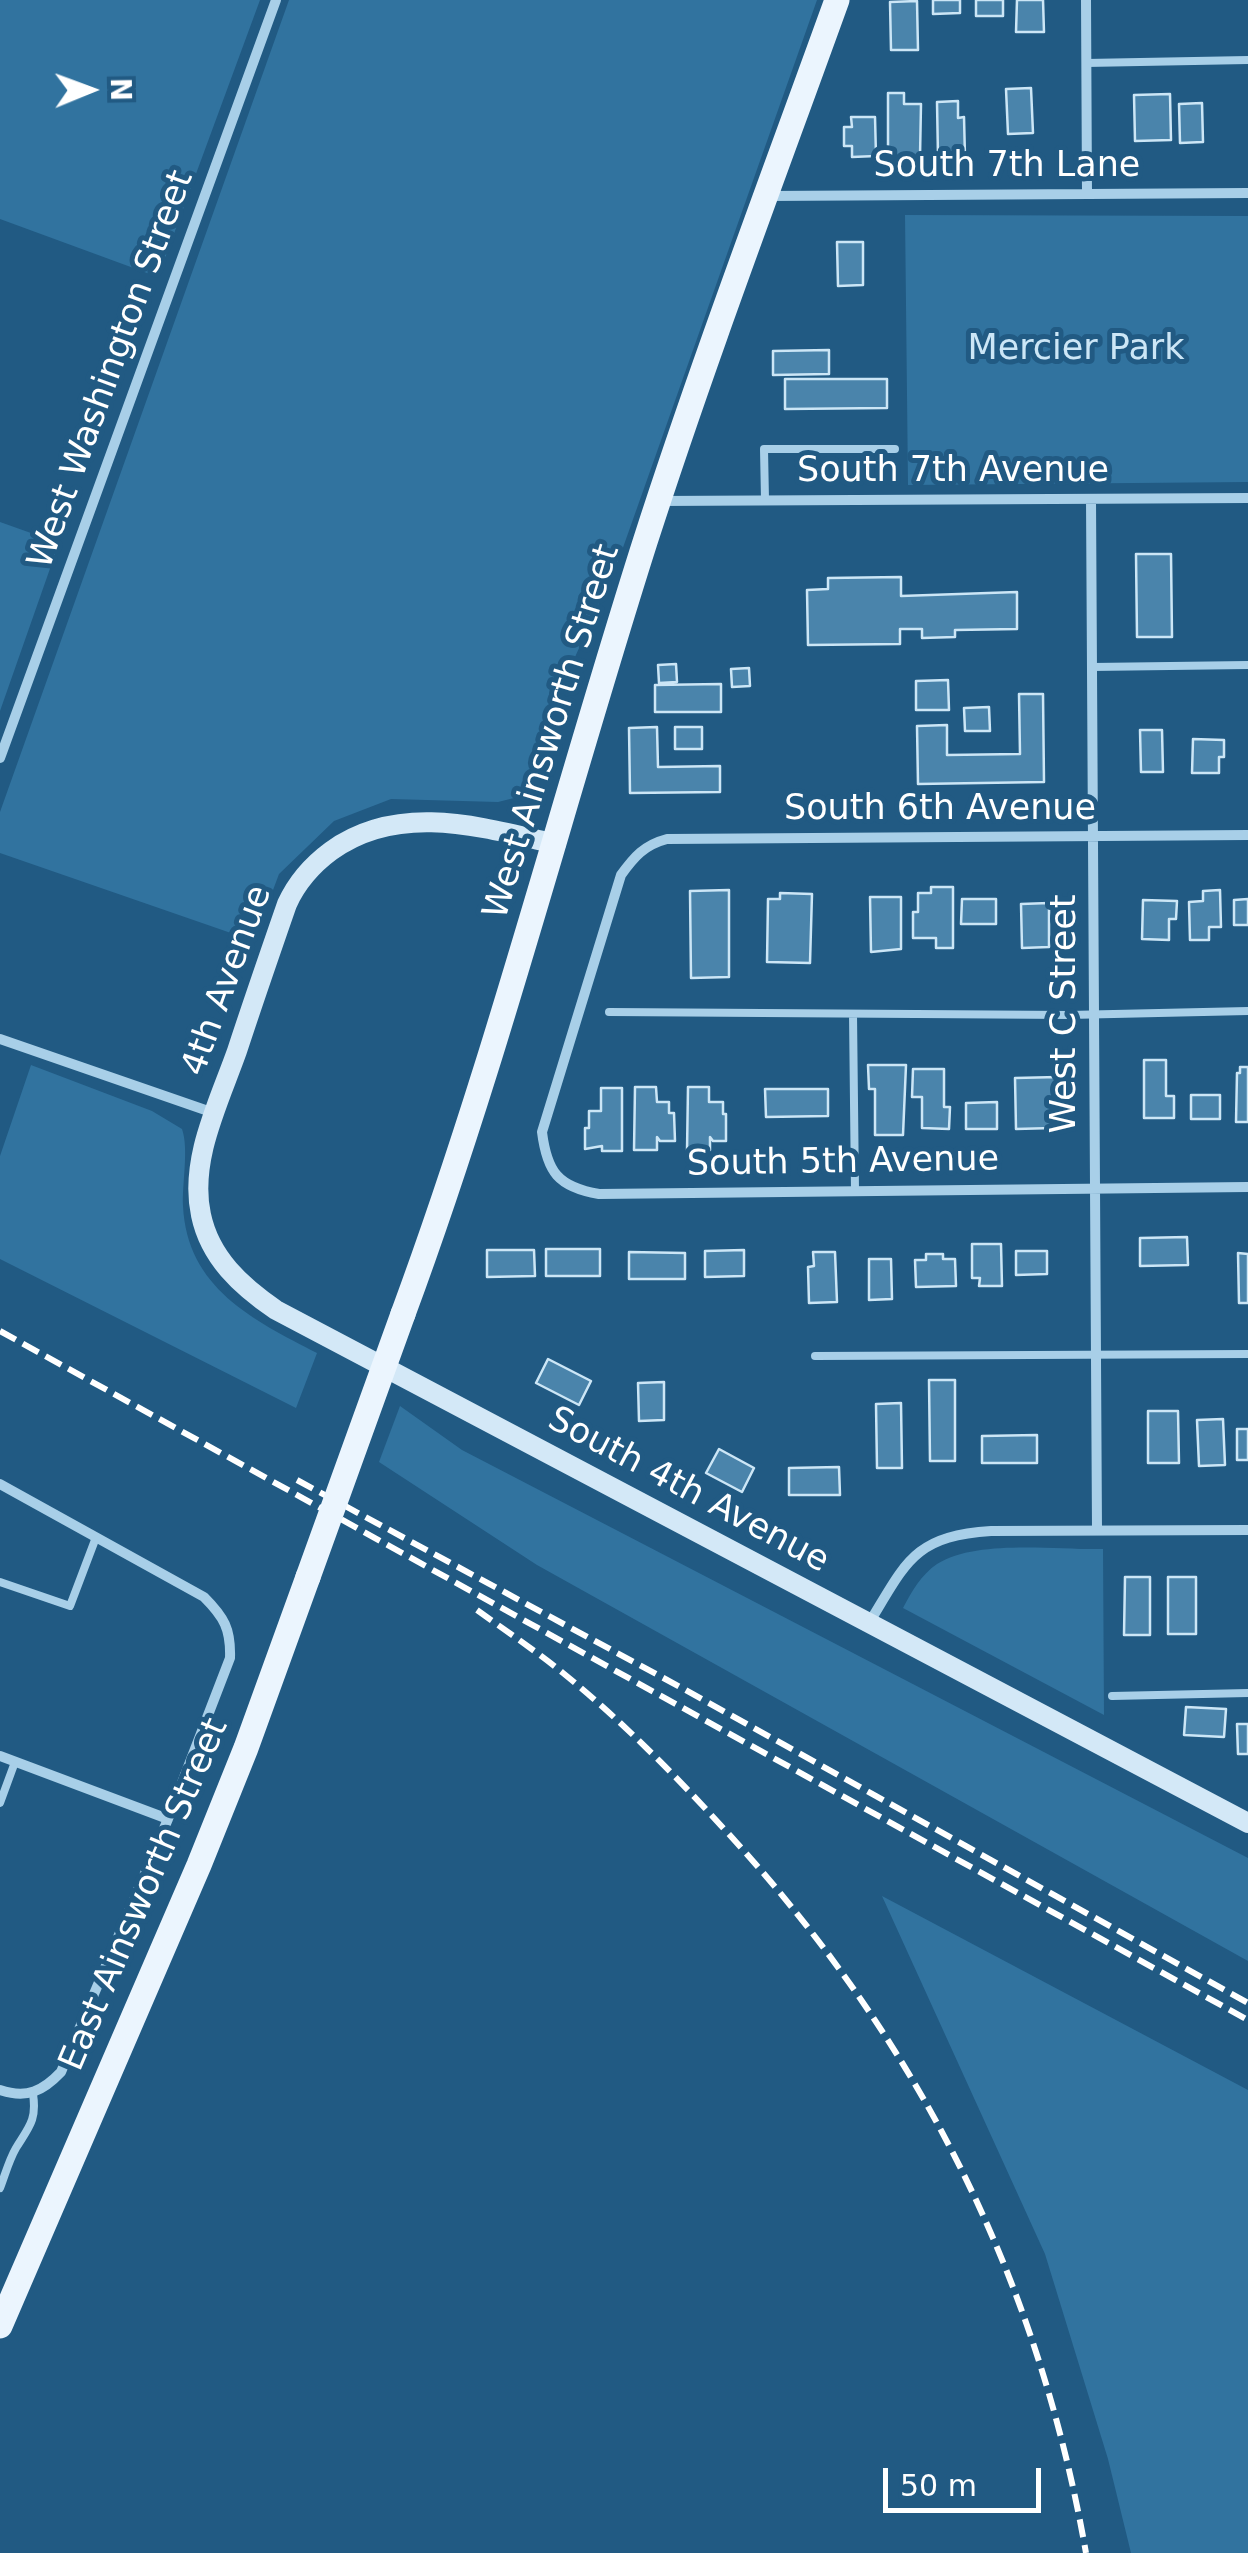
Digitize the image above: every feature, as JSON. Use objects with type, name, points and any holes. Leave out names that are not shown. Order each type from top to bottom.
[{"type":"main road","name":"West Ainsworth Street","points":[[342,1486],[470,1123],[659,501],[837,0]]},
{"type":"main road","name":"East Ainsworth Street","points":[[0,2326],[199,1865],[342,1486]]},
{"type":"street","name":"West Washington Street","points":[[0,758],[276,0]]},
{"type":"street","points":[[1086,0],[1088,194]]},
{"type":"street","name":"South 7th Lane","points":[[766,196],[1248,193]]},
{"type":"street","name":"South 7th Avenue","points":[[659,501],[1248,498]]},
{"type":"street","name":"West C Street","points":[[1091,499],[1097,1530]]},
{"type":"street","name":"4th Avenue","points":[[206,1139],[287,904],[319,860],[374,828],[416,821],[556,844]]},
{"type":"street","name":"South 6th Avenue","points":[[561,1182],[545,1158],[542,1132],[621,876],[636,854],[654,842],[1248,835]]},
{"type":"street","points":[[0,1039],[215,1113]]},
{"type":"street","name":"South 4th Avenue","points":[[206,1139],[198,1188],[201,1215],[224,1265],[256,1296],[1248,1823]]},
{"type":"street","name":"South 5th Avenue","points":[[561,1182],[599,1194],[1248,1186]]},
{"type":"street","points":[[0,1484],[204,1597],[224,1616],[231,1635],[230,1658],[168,1819],[61,2072],[33,2094],[0,2090]]},
{"type":"street","points":[[868,1623],[906,1563],[935,1541],[991,1531],[1248,1530]]},
{"type":"street","points":[[0,1756],[168,1819]]},
{"type":"lane","points":[[1086,63],[1248,60]]},
{"type":"lane","points":[[764,500],[764,449],[895,449]]},
{"type":"lane","points":[[1092,667],[1248,666]]},
{"type":"lane","points":[[609,1012],[1248,1012]]},
{"type":"lane","points":[[853,1014],[855,1191]]},
{"type":"lane","points":[[815,1356],[1248,1354]]},
{"type":"lane","points":[[0,1582],[70,1606],[95,1540]]},
{"type":"lane","points":[[1112,1696],[1248,1694]]},
{"type":"lane","points":[[0,1803],[15,1762]]},
{"type":"lane","points":[[0,2188],[14,2151],[32,2126],[36,2114],[33,2094]]},
{"type":"green space","points":[[0,0],[260,0],[158,277],[0,219]]},
{"type":"green space","points":[[289,0],[817,0],[620,556],[563,684],[538,775],[522,796],[498,802],[391,799],[334,821],[279,874],[254,941],[0,853],[0,812]]},
{"type":"green space","name":"Mercier Park","points":[[905,215],[1248,216],[1248,482],[908,485]]},
{"type":"green space","points":[[0,522],[59,543],[0,711]]},
{"type":"green space","points":[[31,1065],[152,1111],[182,1129],[183,1206],[187,1235],[197,1259],[210,1280],[248,1314],[317,1353],[296,1408],[0,1259],[0,1156]]},
{"type":"green space","points":[[400,1406],[462,1450],[1248,1858],[1248,1961],[537,1565],[379,1462]]},
{"type":"green space","points":[[994,1549],[1103,1549],[1104,1715],[903,1608],[926,1573],[953,1556]]},
{"type":"green space","points":[[882,1896],[1248,2090],[1248,2553],[1131,2553],[1108,2459],[1045,2254]]},
{"type":"building","points":[[933,0],[960,0],[960,13],[933,14]]},
{"type":"building","points":[[976,0],[1003,0],[1003,16],[976,16]]},
{"type":"building","points":[[1017,0],[1043,0],[1044,32],[1016,32]]},
{"type":"building","points":[[917,1],[918,50],[891,50],[890,2]]},
{"type":"building","points":[[1031,88],[1033,133],[1008,134],[1006,89]]},
{"type":"building","points":[[888,93],[904,93],[904,104],[921,104],[920,157],[888,157]]},
{"type":"building","points":[[1170,94],[1171,140],[1135,141],[1134,95]]},
{"type":"building","points":[[958,101],[958,118],[964,117],[965,157],[938,157],[937,102]]},
{"type":"building","points":[[1202,103],[1203,142],[1180,143],[1179,104]]},
{"type":"building","points":[[851,117],[875,117],[876,156],[852,157],[852,146],[844,146],[844,127],[852,127]]},
{"type":"building","points":[[837,242],[863,242],[863,285],[838,286]]},
{"type":"building","points":[[829,350],[829,374],[773,375],[773,351]]},
{"type":"building","points":[[785,379],[887,379],[887,408],[785,409]]},
{"type":"building","points":[[1136,554],[1171,554],[1172,637],[1137,637]]},
{"type":"building","points":[[901,577],[901,596],[1017,592],[1017,629],[955,630],[955,637],[922,638],[922,629],[900,629],[900,644],[808,645],[807,590],[828,589],[828,578]]},
{"type":"building","points":[[676,664],[677,682],[659,683],[658,665]]},
{"type":"building","points":[[749,668],[750,686],[732,687],[731,669]]},
{"type":"building","points":[[948,680],[949,710],[916,710],[916,681]]},
{"type":"building","points":[[721,684],[721,712],[655,712],[655,685]]},
{"type":"building","points":[[1019,694],[1043,694],[1044,782],[918,784],[917,726],[947,725],[947,755],[1020,754]]},
{"type":"building","points":[[989,707],[990,731],[965,731],[964,708]]},
{"type":"building","points":[[657,727],[658,767],[720,766],[720,792],[630,793],[629,728]]},
{"type":"building","points":[[675,727],[702,727],[702,749],[675,749]]},
{"type":"building","points":[[1140,730],[1162,730],[1163,772],[1141,772]]},
{"type":"building","points":[[1193,739],[1224,740],[1219,773],[1192,773]]},
{"type":"building","points":[[931,887],[953,887],[953,948],[936,948],[936,938],[913,938],[918,893],[931,893]]},
{"type":"building","points":[[729,890],[729,977],[691,978],[690,891]]},
{"type":"building","points":[[1220,890],[1221,927],[1209,927],[1209,940],[1190,940],[1189,902],[1203,901],[1203,891]]},
{"type":"building","points":[[780,893],[812,894],[810,963],[767,962],[768,899],[780,899]]},
{"type":"building","points":[[870,897],[901,897],[901,949],[871,952]]},
{"type":"building","points":[[962,899],[996,899],[996,924],[961,924]]},
{"type":"building","points":[[1248,899],[1248,925],[1234,925],[1234,900]]},
{"type":"building","points":[[1143,900],[1177,901],[1176,919],[1169,919],[1169,940],[1142,939]]},
{"type":"building","points":[[1049,903],[1049,947],[1022,948],[1021,904]]},
{"type":"building","points":[[1144,1060],[1166,1060],[1166,1096],[1174,1096],[1174,1118],[1144,1118]]},
{"type":"building","points":[[868,1065],[906,1065],[903,1135],[875,1135],[875,1089],[869,1089]]},
{"type":"building","points":[[1240,1067],[1248,1067],[1248,1122],[1236,1122]]},
{"type":"building","points":[[913,1069],[944,1069],[944,1107],[950,1107],[949,1129],[922,1128],[922,1097],[912,1097]]},
{"type":"building","points":[[1058,1077],[1059,1108],[1052,1108],[1053,1128],[1016,1129],[1015,1078]]},
{"type":"building","points":[[635,1087],[656,1087],[657,1102],[669,1102],[669,1113],[674,1113],[675,1141],[660,1141],[657,1137],[657,1150],[634,1150]]},
{"type":"building","points":[[688,1087],[709,1087],[709,1102],[723,1102],[726,1141],[713,1141],[710,1137],[710,1150],[687,1151]]},
{"type":"building","points":[[601,1088],[622,1088],[622,1151],[602,1151],[602,1146],[585,1149],[589,1111],[601,1111]]},
{"type":"building","points":[[765,1089],[828,1089],[828,1116],[766,1117]]},
{"type":"building","points":[[1191,1095],[1220,1095],[1220,1119],[1191,1119]]},
{"type":"building","points":[[997,1102],[997,1129],[966,1129],[966,1103]]},
{"type":"building","points":[[1187,1237],[1188,1265],[1140,1266],[1140,1238]]},
{"type":"building","points":[[972,1244],[1001,1244],[1002,1286],[979,1286],[980,1278],[972,1278]]},
{"type":"building","points":[[546,1249],[600,1249],[600,1276],[546,1276]]},
{"type":"building","points":[[487,1250],[534,1250],[535,1276],[487,1277]]},
{"type":"building","points":[[744,1250],[744,1276],[705,1277],[705,1251]]},
{"type":"building","points":[[1016,1251],[1047,1251],[1047,1274],[1016,1275]]},
{"type":"building","points":[[629,1252],[685,1253],[685,1279],[629,1279]]},
{"type":"building","points":[[813,1252],[835,1252],[837,1302],[809,1303],[808,1267],[814,1266]]},
{"type":"building","points":[[1238,1253],[1248,1254],[1248,1303],[1239,1303]]},
{"type":"building","points":[[926,1254],[955,1259],[956,1286],[916,1287],[915,1260],[926,1260]]},
{"type":"building","points":[[869,1259],[891,1259],[892,1299],[869,1300]]},
{"type":"building","points":[[548,1359],[591,1381],[579,1405],[536,1383]]},
{"type":"building","points":[[929,1380],[955,1380],[955,1461],[930,1461]]},
{"type":"building","points":[[664,1382],[664,1420],[639,1421],[638,1383]]},
{"type":"building","points":[[901,1403],[902,1468],[877,1468],[876,1404]]},
{"type":"building","points":[[1148,1411],[1178,1411],[1179,1463],[1148,1463]]},
{"type":"building","points":[[1223,1419],[1225,1465],[1199,1466],[1197,1420]]},
{"type":"building","points":[[1237,1429],[1248,1429],[1248,1460],[1237,1460]]},
{"type":"building","points":[[1037,1435],[1037,1463],[982,1463],[982,1436]]},
{"type":"building","points":[[719,1449],[754,1468],[742,1492],[706,1473]]},
{"type":"building","points":[[839,1467],[840,1495],[789,1495],[789,1468]]},
{"type":"building","points":[[1125,1577],[1150,1577],[1150,1635],[1124,1635]]},
{"type":"building","points":[[1168,1577],[1196,1577],[1196,1634],[1168,1634]]},
{"type":"building","points":[[1186,1707],[1226,1709],[1224,1737],[1184,1735]]},
{"type":"building","points":[[1237,1724],[1248,1724],[1248,1754],[1238,1754]]},
{"type":"railway","points":[[0,1331],[1248,2020]]},
{"type":"railway","points":[[297,1480],[682,1688],[1248,2003]]},
{"type":"railway","points":[[477,1610],[585,1691],[707,1810],[794,1910],[856,1992],[911,2077],[959,2165],[1001,2257],[1036,2352],[1064,2450],[1086,2553]]}]
